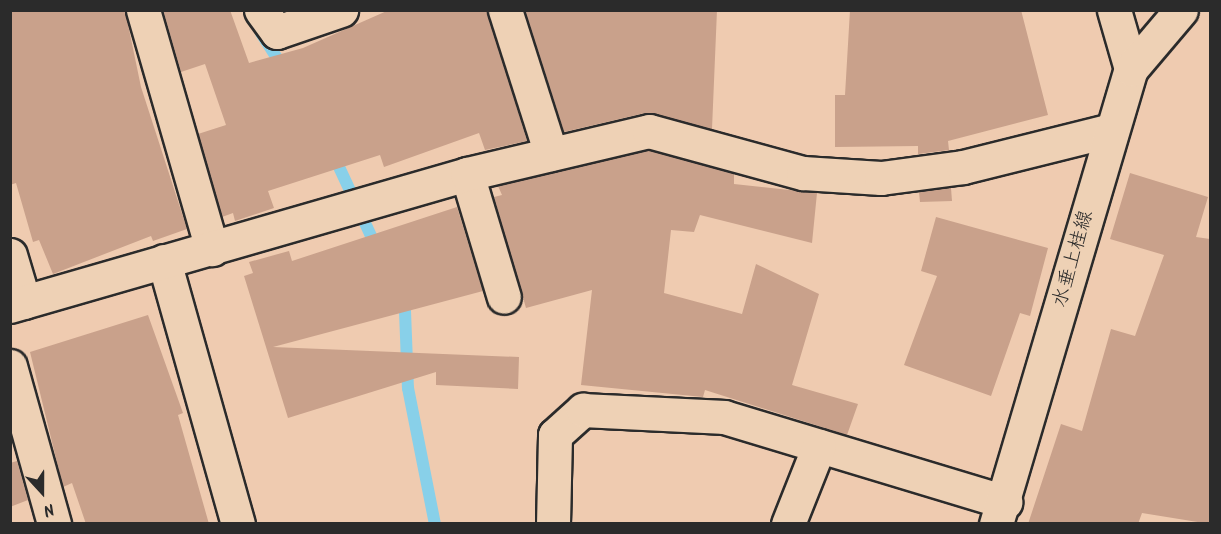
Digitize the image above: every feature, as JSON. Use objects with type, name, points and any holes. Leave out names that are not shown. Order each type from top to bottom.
[{"type":"street","points":[[143,10],[212,249]]},
{"type":"street","points":[[261,10],[277,32],[341,10]]},
{"type":"street","points":[[505,10],[551,154]]},
{"type":"street","points":[[1114,10],[1131,69]]},
{"type":"street","name":"水垂上桂線","points":[[1001,513],[1111,130],[1131,69],[1181,10]]},
{"type":"street","points":[[10,255],[17,304],[164,261],[356,210],[467,174],[649,131],[803,173],[881,178],[963,167],[1111,130]]},
{"type":"street","points":[[467,174],[504,297]]},
{"type":"street","points":[[164,261],[238,524]]},
{"type":"street","points":[[10,366],[54,524]]},
{"type":"street","points":[[553,524],[555,435],[584,410],[724,417],[819,446],[1001,513]]},
{"type":"street","points":[[788,524],[819,446]]},
{"type":"building","points":[[10,10],[125,10],[141,87],[187,229],[153,241],[151,236],[53,274],[39,240],[33,242],[16,183],[10,185]]},
{"type":"building","points":[[163,10],[230,10],[249,63],[303,48],[389,10],[487,10],[527,141],[485,150],[479,133],[384,167],[380,155],[268,191],[274,208],[235,221],[233,213],[222,217],[198,134],[226,125],[205,64],[181,72]]},
{"type":"building","points":[[525,10],[717,10],[712,129],[645,113],[564,132]]},
{"type":"building","points":[[850,10],[1021,10],[1048,115],[948,141],[949,150],[918,154],[918,146],[835,147],[835,95],[845,95]]},
{"type":"building","points":[[649,150],[734,174],[734,184],[817,193],[812,243],[700,215],[694,232],[671,230],[664,293],[742,314],[756,264],[819,294],[792,385],[858,404],[847,435],[705,390],[703,397],[581,385],[592,290],[526,308],[494,197],[502,195],[498,186]]},
{"type":"building","points":[[1130,173],[1208,197],[1196,237],[1210,239],[1210,524],[1142,513],[1138,524],[1028,524],[1061,424],[1082,431],[1111,329],[1135,336],[1164,255],[1110,239]]},
{"type":"building","points":[[951,188],[952,201],[920,202],[919,192]]},
{"type":"building","points":[[457,207],[483,291],[273,347],[519,357],[518,389],[436,385],[436,372],[288,418],[244,276],[253,273],[249,262],[289,251],[292,261]]},
{"type":"building","points":[[936,217],[1048,248],[1030,316],[1020,313],[991,396],[904,365],[937,276],[921,271]]},
{"type":"building","points":[[148,315],[183,413],[178,415],[209,524],[86,524],[72,483],[63,487],[30,352]]},
{"type":"building","points":[[17,461],[28,500],[10,507],[10,463]]},
{"type":"waterway","points":[[261,33],[284,69]]},
{"type":"waterway","points":[[333,154],[377,249]]},
{"type":"waterway","points":[[399,298],[405,311],[408,388],[435,524]]}]
